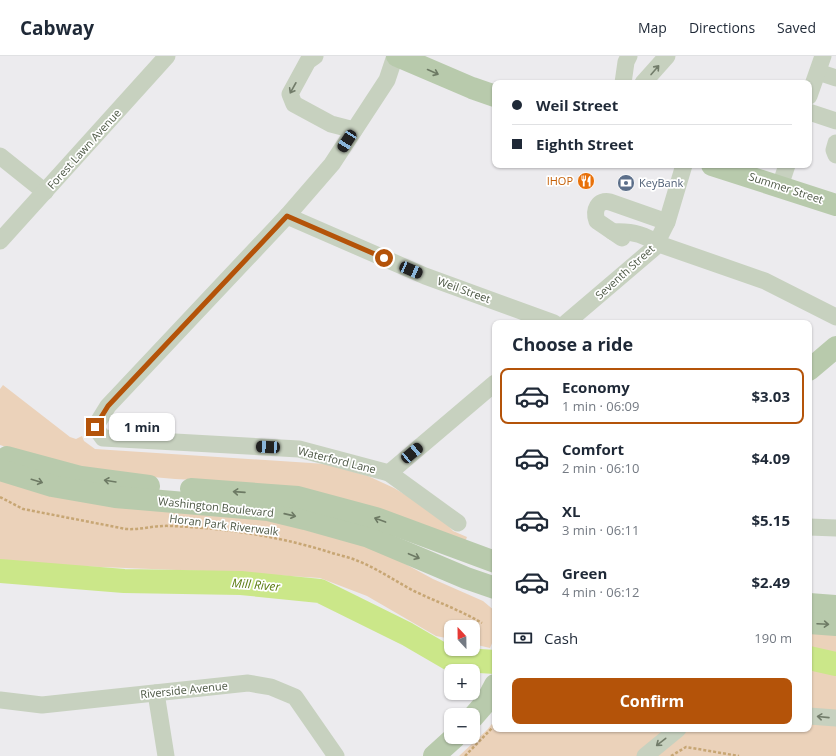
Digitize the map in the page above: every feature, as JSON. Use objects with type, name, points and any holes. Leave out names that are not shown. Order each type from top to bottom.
[{"type":"main road","points":[[396,56],[492,95]]},
{"type":"main road","name":"Summer Street","points":[[722,168],[836,205]]},
{"type":"main road","points":[[812,367],[836,347]]},
{"type":"main road","name":"Washington Boulevard","points":[[0,454],[81,476],[134,484],[298,496],[376,518],[492,561]]},
{"type":"main road","name":"Washington Boulevard","points":[[0,470],[52,486],[115,497],[268,510],[369,537],[466,578],[492,587]]},
{"type":"main road","points":[[812,604],[836,606]]},
{"type":"main road","points":[[812,623],[836,625]]},
{"type":"main road","points":[[434,756],[447,744]]},
{"type":"street","name":"Forest Lawn Avenue","points":[[0,241],[167,56]]},
{"type":"street","points":[[315,56],[308,61],[290,94],[294,104],[332,124],[354,130]]},
{"type":"street","points":[[287,216],[332,164],[387,80],[396,56]]},
{"type":"street","points":[[623,80],[626,62],[629,56]]},
{"type":"street","points":[[646,80],[667,56]]},
{"type":"street","points":[[812,86],[823,56]]},
{"type":"street","points":[[818,72],[836,78]]},
{"type":"street","points":[[812,113],[836,121]]},
{"type":"street","points":[[836,143],[834,150],[836,155]]},
{"type":"street","points":[[0,156],[45,192]]},
{"type":"street","name":"Seventh Street","points":[[570,320],[654,248],[667,222],[683,168]]},
{"type":"street","points":[[780,186],[786,168]]},
{"type":"street","points":[[667,222],[610,202],[601,202],[597,205],[597,220],[624,240],[646,245],[656,243],[765,281],[836,317]]},
{"type":"street","name":"Weil Street","points":[[287,216],[425,276],[546,320]]},
{"type":"street","name":"Waterford Lane","points":[[287,216],[108,406],[95,427],[103,438],[299,449],[389,473],[458,523]]},
{"type":"street","points":[[389,473],[492,386]]},
{"type":"street","points":[[812,528],[836,528]]},
{"type":"street","name":"Riverside Avenue","points":[[0,700],[42,706],[248,684],[271,687],[295,697],[336,756]]},
{"type":"street","points":[[156,693],[166,756]]},
{"type":"street","points":[[812,716],[836,718]]},
{"type":"street","points":[[646,756],[674,732]]},
{"type":"path","name":"Horan Park Riverwalk","points":[[0,498],[23,509],[126,529],[142,529],[162,526],[200,528],[261,535],[316,548],[374,567],[413,591],[462,611],[482,623]]},
{"type":"path","points":[[487,706],[492,723]]},
{"type":"path","points":[[465,756],[492,727]]},
{"type":"path","points":[[670,756],[686,747],[739,756]]},
{"type":"shaded area","points":[[3,385],[70,437],[76,439],[82,436],[84,441],[95,449],[326,464],[368,476],[394,488],[416,501],[445,522],[453,531],[467,537],[465,542],[236,482],[175,479],[107,473],[6,447],[0,445],[0,389]]},
{"type":"shaded area","points":[[0,479],[256,518],[316,530],[385,553],[433,579],[483,601],[492,608],[492,643],[490,648],[480,646],[480,620],[444,620],[444,638],[436,636],[367,596],[320,578],[227,572],[0,563]]},
{"type":"shaded area","points":[[812,630],[836,632],[836,756],[459,756],[472,744],[480,744],[480,736],[492,724],[492,732],[812,732]]},
{"type":"waterway","name":"Mill River","points":[[0,571],[124,581],[241,583],[320,591],[407,634],[450,659],[492,662]]},
{"type":"waterway","name":"Mill River","points":[[812,659],[836,664]]},
{"type":"place","name":"IHOP","points":[[586,181]]},
{"type":"place","name":"KeyBank","points":[[626,183]]},
{"type":"route","points":[[95,427],[108,406],[287,216],[384,258]]}]
